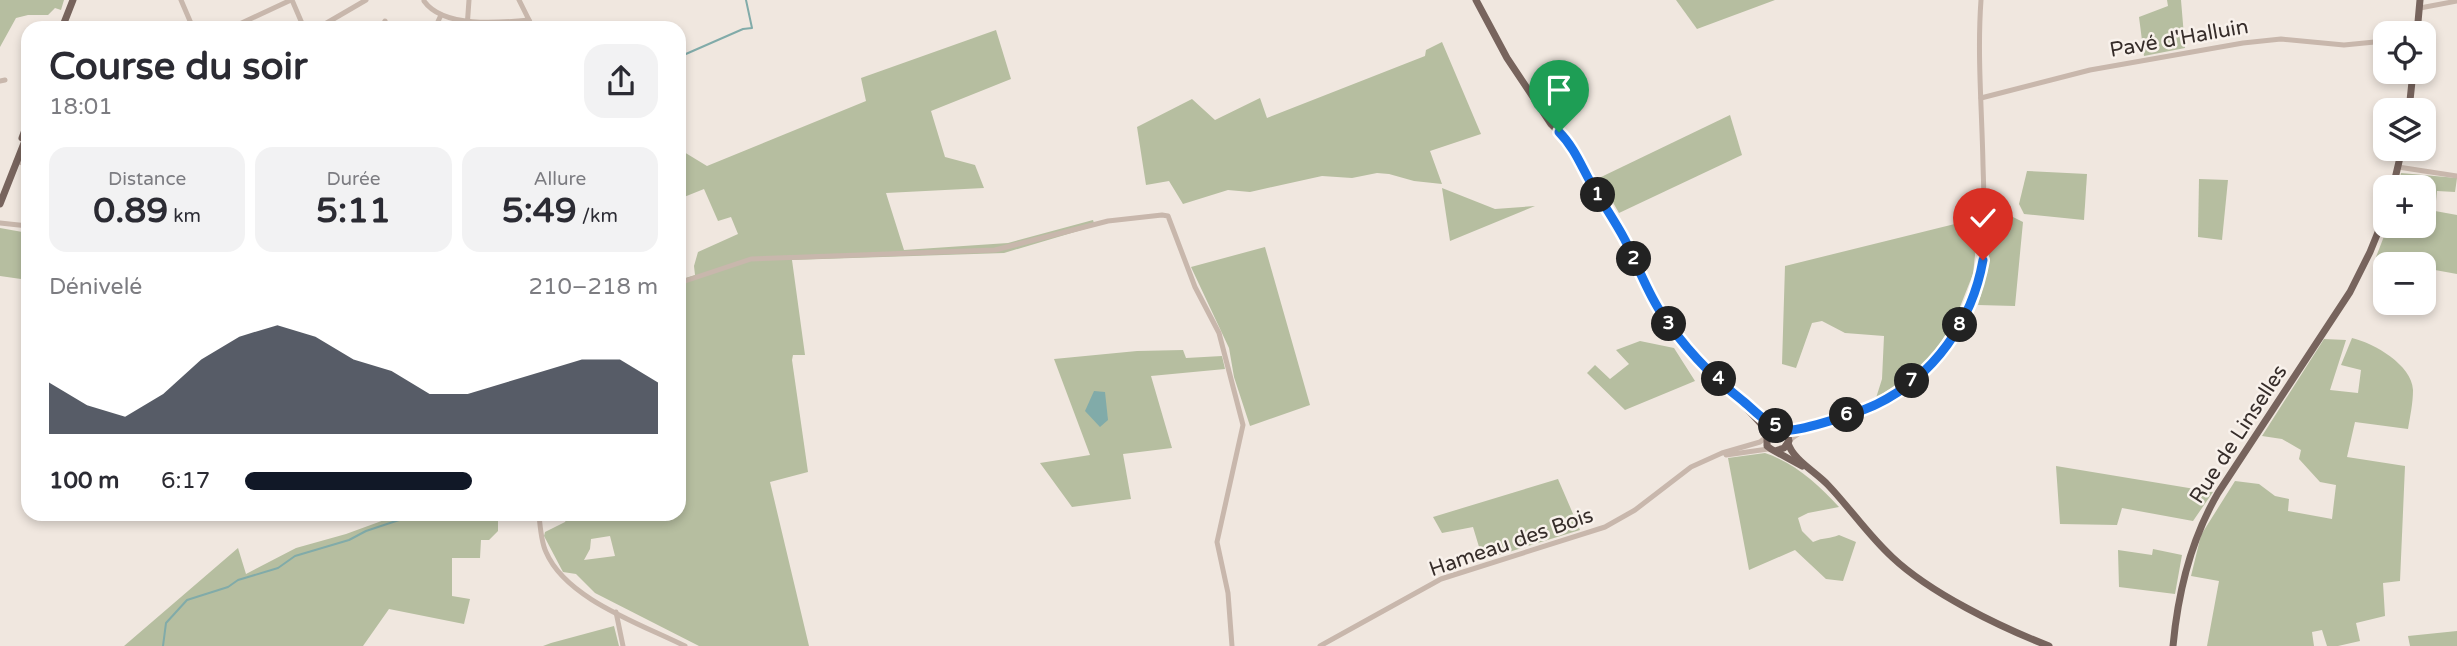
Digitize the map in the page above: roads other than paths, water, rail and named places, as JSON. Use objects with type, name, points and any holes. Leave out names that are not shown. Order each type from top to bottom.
[{"type":"main road","points":[[1476,0],[1499,44],[1601,190],[1650,293],[1666,320],[1693,353],[1761,424],[1766,444],[1821,478]]},
{"type":"main road","points":[[66,21],[73,1]]},
{"type":"main road","points":[[0,189],[21,139]]},
{"type":"main road","points":[[0,201],[21,149]]},
{"type":"main road","points":[[2396,175],[2399,161]]},
{"type":"main road","name":"Rue de Linselles","points":[[2173,646],[2184,577],[2202,524],[2229,477],[2340,307],[2376,238]]},
{"type":"main road","points":[[1731,392],[1788,434],[1793,453],[1821,478],[1881,547],[1916,577],[1955,601],[2049,646]]},
{"type":"main road","points":[[1766,436],[1770,429],[1781,428]]},
{"type":"main road","points":[[1773,450],[1782,450],[1788,442]]},
{"type":"street","points":[[181,0],[189,21]]},
{"type":"street","points":[[246,21],[292,0],[301,21]]},
{"type":"street","points":[[330,21],[366,0]]},
{"type":"street","points":[[468,20],[469,0]]},
{"type":"street","points":[[519,0],[529,20],[519,21]]},
{"type":"street","points":[[1788,442],[1796,435],[1872,406],[1910,383],[1943,351],[1966,315],[1980,278],[1985,244],[1979,32],[1981,0]]},
{"type":"street","points":[[424,1],[429,8],[441,15],[478,21]]},
{"type":"street","points":[[2420,4],[2457,1]]},
{"type":"street","points":[[438,21],[441,15]]},
{"type":"street","name":"Pavé d'Halluin","points":[[1981,98],[2097,68],[2244,43],[2281,40],[2340,46],[2373,42]]},
{"type":"street","points":[[16,161],[21,163]]},
{"type":"street","points":[[2398,167],[2457,176]]},
{"type":"street","points":[[686,281],[747,260],[999,250],[1108,221],[1168,216],[1195,286],[1219,333],[1243,425],[1217,542],[1228,593],[1232,646]]},
{"type":"street","points":[[0,223],[21,225]]},
{"type":"street","points":[[1781,428],[1793,430],[1829,421]]},
{"type":"street","name":"Hameau des Bois","points":[[1320,646],[1441,579],[1605,527],[1635,510],[1677,476],[1706,460],[1760,442],[1766,436]]},
{"type":"street","name":"Hameau des Bois","points":[[1706,460],[1762,448],[1773,450]]},
{"type":"street","points":[[540,521],[544,549],[559,574],[579,593],[685,646]]},
{"type":"street","points":[[615,612],[623,646]]},
{"type":"water","points":[[1094,391],[1105,392],[1108,420],[1100,427],[1085,411]]},
{"type":"waterway","points":[[686,54],[743,29],[752,28],[746,0]]},
{"type":"waterway","points":[[163,646],[166,623],[187,600],[278,568],[295,556],[349,540],[396,521]]}]
